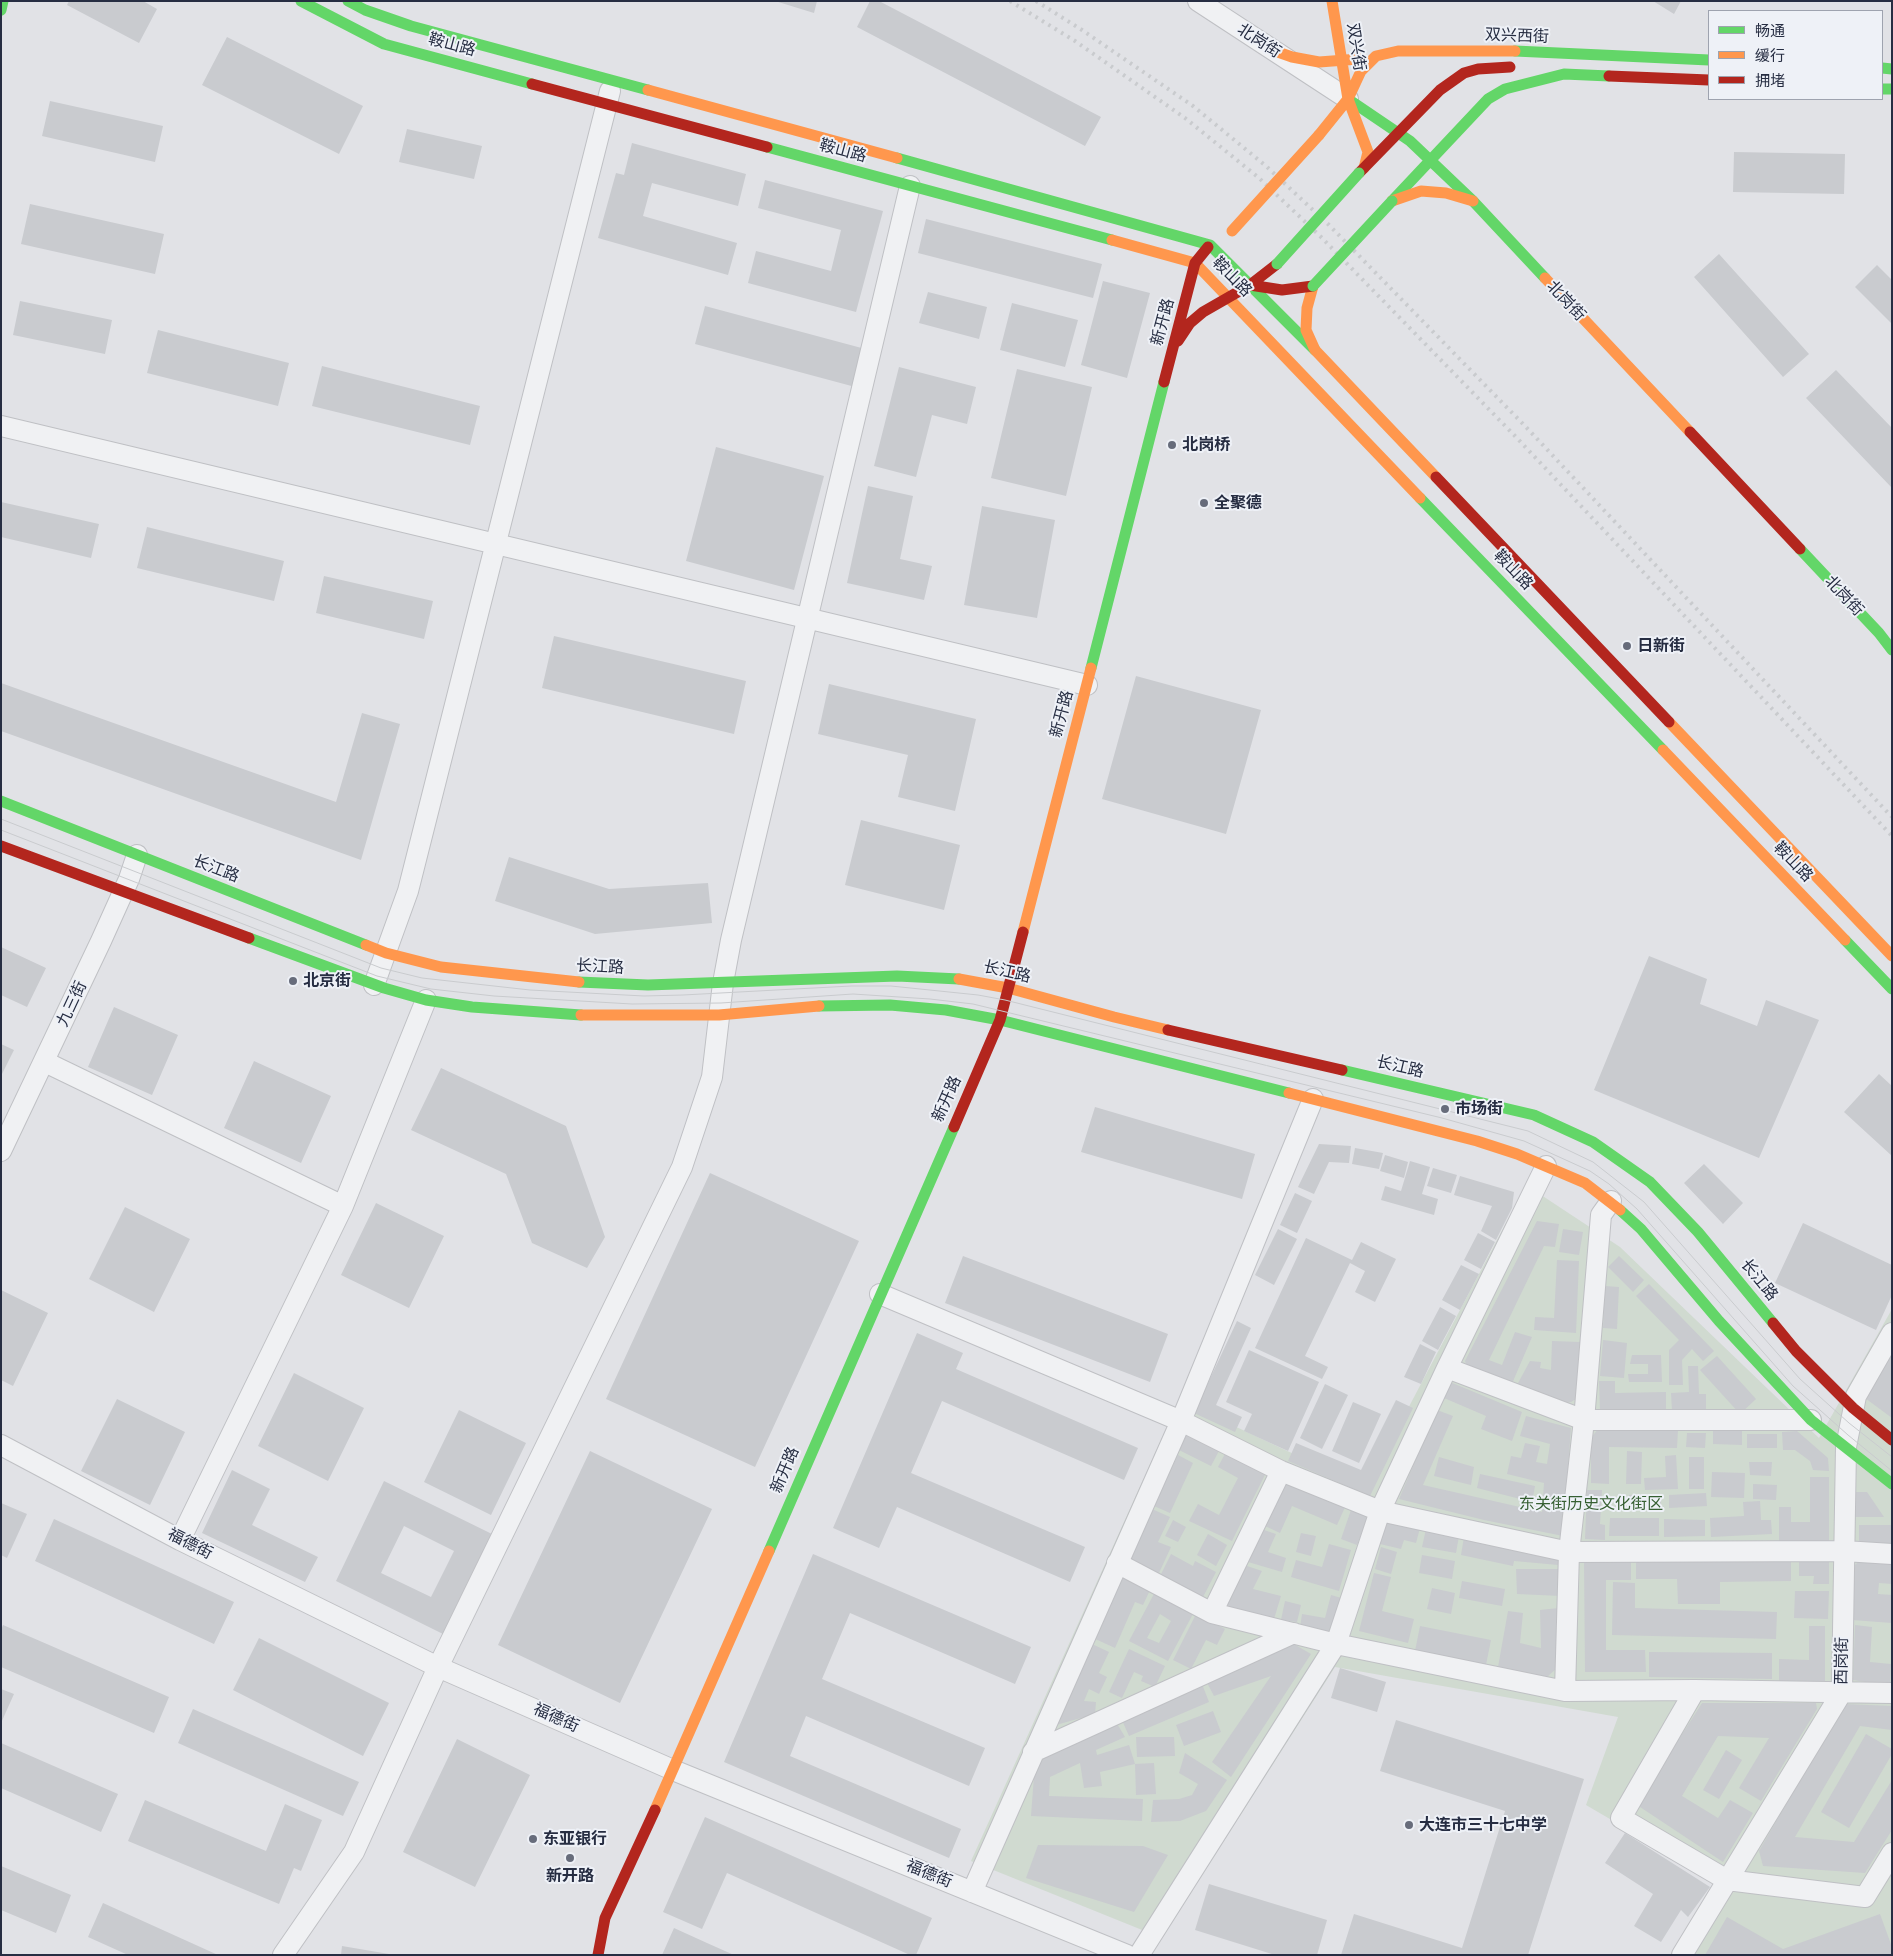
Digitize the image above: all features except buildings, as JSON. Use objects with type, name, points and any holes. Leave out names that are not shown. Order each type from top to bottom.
[{"type":"main road","points":[[1,10],[4,1]]},
{"type":"main road","name":"鞍山路","points":[[301,1],[384,44],[1195,263],[1892,989]]},
{"type":"main road","name":"鞍山路","points":[[348,1],[365,10],[411,26],[1171,233],[1220,236],[1250,285],[1315,350],[1892,956]]},
{"type":"main road","name":"双兴街","points":[[1332,1],[1348,99],[1368,152],[1362,171]]},
{"type":"main road","points":[[1440,90],[1456,64],[1493,50]]},
{"type":"main road","name":"双兴西街","points":[[1275,51],[1292,57],[1319,62],[1342,62],[1398,51],[1493,50],[1708,60]]},
{"type":"main road","points":[[1220,236],[1319,135],[1348,99],[1361,71],[1376,56]]},
{"type":"main road","points":[[1173,349],[1190,322],[1250,285],[1277,264],[1362,171],[1440,90],[1464,73],[1478,69],[1518,68]]},
{"type":"main road","points":[[1534,69],[1564,74],[1708,80]]},
{"type":"main road","points":[[1250,285],[1282,290],[1313,286],[1488,99],[1505,89],[1564,74]]},
{"type":"main road","points":[[1348,99],[1376,127],[1388,144],[1392,156]]},
{"type":"main road","name":"北岗街","points":[[1348,99],[1398,133],[1432,160],[1473,201],[1872,625],[1892,650]]},
{"type":"main road","points":[[1392,201],[1396,181]]},
{"type":"main road","points":[[1392,201],[1421,191],[1446,193],[1473,201]]},
{"type":"main road","name":"新开路","points":[[598,1955],[605,1918],[673,1770],[1000,1020],[1195,263],[1220,236]]},
{"type":"main road","name":"鞍山路","points":[[1313,286],[1307,308],[1306,330],[1315,350]]},
{"type":"main road","name":"长江路","points":[[1,801],[386,953],[441,967],[529,978],[648,985],[836,978],[930,977],[967,980],[1008,988],[1114,1016],[1534,1115],[1593,1142],[1650,1182],[1698,1232],[1796,1351],[1852,1408],[1892,1440]]},
{"type":"main road","points":[[1,846],[374,985],[426,1000],[472,1007],[584,1015],[719,1014],[812,1006],[890,1004],[946,1010],[1000,1020],[1477,1142],[1585,1182],[1611,1201],[1641,1229],[1718,1321],[1811,1420],[1892,1484]]},
{"type":"street","name":"北岗街","points":[[1198,1],[1348,99]]},
{"type":"street","points":[[374,985],[408,891],[612,81]]},
{"type":"street","points":[[283,1955],[354,1852],[438,1667],[682,1167],[712,1077],[723,983],[731,940],[910,186]]},
{"type":"street","points":[[1,426],[1087,684]]},
{"type":"street","name":"九三街","points":[[1,1151],[45,1062],[124,891],[137,855]]},
{"type":"street","points":[[180,1540],[343,1206],[426,1000]]},
{"type":"street","points":[[45,1062],[343,1206]]},
{"type":"street","points":[[972,1892],[1181,1420],[1313,1099]]},
{"type":"street","points":[[1139,1955],[1336,1644],[1380,1511],[1446,1368],[1546,1166]]},
{"type":"street","points":[[1566,1691],[1570,1552],[1584,1420],[1601,1215],[1611,1201]]},
{"type":"street","points":[[880,1294],[1181,1420],[1281,1471],[1380,1511],[1570,1552],[1844,1551],[1892,1554]]},
{"type":"street","name":"西岗街","points":[[1682,1955],[1842,1692],[1846,1447],[1852,1408],[1856,1396],[1892,1333]]},
{"type":"street","points":[[1446,1368],[1584,1420],[1811,1420]]},
{"type":"street","name":"福德街","points":[[1,1445],[180,1540],[438,1667],[673,1770],[1127,1955]]},
{"type":"street","points":[[1212,1613],[1281,1471]]},
{"type":"street","points":[[1117,1563],[1212,1613],[1336,1644],[1566,1691],[1695,1690],[1892,1693]]},
{"type":"street","points":[[1033,1752],[1294,1634]]},
{"type":"street","points":[[1695,1690],[1621,1818],[1728,1880],[1865,1897],[1892,1854]]},
{"type":"green space","name":"东关街历史文化街区","points":[[1526,1185],[1620,1247],[1819,1438],[1892,1309],[1892,1955],[1670,1955],[1719,1883],[1586,1805],[1618,1717],[1335,1667],[1162,1938],[971,1861],[1179,1400],[1366,1488]]},
{"type":"tram line","points":[[1,819],[381,968],[422,978],[530,990],[644,996],[851,986],[891,986],[978,995],[1005,1000],[1528,1131],[1593,1162],[1644,1202],[1800,1379],[1849,1423],[1892,1457]]},
{"type":"tram line","points":[[1,830],[377,976],[431,989],[494,996],[632,1004],[721,1003],[853,994],[973,1004],[1442,1118],[1524,1141],[1590,1171],[1609,1184],[1637,1209],[1793,1386],[1892,1471]]},
{"type":"railway","points":[[1010,1],[1075,41],[1185,118],[1259,178],[1321,237],[1515,436],[1892,836]]},
{"type":"railway","points":[[1036,1],[1193,106],[1266,166],[1329,225],[1525,426],[1892,817]]},
{"type":"traffic: fast","points":[[1,10],[3,1]]},
{"type":"traffic: fast","points":[[301,1],[384,44],[532,84]]},
{"type":"traffic: fast","points":[[348,1],[365,10],[411,26],[648,90]]},
{"type":"traffic: fast","points":[[1515,51],[1708,60]]},
{"type":"traffic: fast","points":[[1883,68],[1892,69]]},
{"type":"traffic: fast","points":[[1392,201],[1488,99],[1505,89],[1564,74],[1609,76]]},
{"type":"traffic: fast","points":[[1883,89],[1892,89]]},
{"type":"traffic: fast","points":[[1348,99],[1410,141],[1473,201],[1545,278]]},
{"type":"traffic: fast","points":[[767,147],[1112,240]]},
{"type":"traffic: fast","points":[[897,158],[1210,245],[1315,350]]},
{"type":"traffic: fast","points":[[1277,264],[1359,173]]},
{"type":"traffic: fast","points":[[1313,286],[1392,201]]},
{"type":"traffic: fast","points":[[1091,668],[1164,382]]},
{"type":"traffic: fast","points":[[1420,498],[1663,750]]},
{"type":"traffic: fast","points":[[1800,549],[1879,633],[1892,650]]},
{"type":"traffic: fast","points":[[1,801],[366,945]]},
{"type":"traffic: fast","points":[[249,938],[384,988],[426,1000],[472,1007],[581,1015]]},
{"type":"traffic: fast","points":[[1845,940],[1892,989]]},
{"type":"traffic: fast","points":[[579,982],[648,985],[897,976],[959,979]]},
{"type":"traffic: fast","points":[[819,1006],[890,1005],[946,1010],[1000,1020],[1289,1093]]},
{"type":"traffic: fast","points":[[1342,1070],[1534,1115],[1593,1142],[1650,1182],[1698,1232],[1773,1323]]},
{"type":"traffic: fast","points":[[769,1551],[954,1127]]},
{"type":"traffic: fast","points":[[1620,1210],[1641,1229],[1719,1321],[1811,1420],[1892,1484]]},
{"type":"traffic: slow","points":[[1332,1],[1348,99],[1368,152],[1364,168]]},
{"type":"traffic: slow","points":[[1275,51],[1292,57],[1319,62],[1359,59]]},
{"type":"traffic: slow","points":[[1319,135],[1348,99],[1361,71],[1376,56],[1398,51],[1515,51]]},
{"type":"traffic: slow","points":[[648,90],[897,158]]},
{"type":"traffic: slow","points":[[1232,231],[1319,135]]},
{"type":"traffic: slow","points":[[1392,201],[1421,191],[1446,193],[1473,201]]},
{"type":"traffic: slow","points":[[1112,240],[1195,263],[1420,498]]},
{"type":"traffic: slow","points":[[1545,278],[1690,432]]},
{"type":"traffic: slow","points":[[1313,286],[1307,308],[1306,330],[1315,350],[1436,477]]},
{"type":"traffic: slow","points":[[1023,932],[1091,668]]},
{"type":"traffic: slow","points":[[1669,722],[1892,956]]},
{"type":"traffic: slow","points":[[1663,750],[1845,940]]},
{"type":"traffic: slow","points":[[366,945],[386,953],[441,967],[579,982]]},
{"type":"traffic: slow","points":[[959,979],[1008,988],[1168,1030]]},
{"type":"traffic: slow","points":[[581,1015],[719,1015],[819,1006]]},
{"type":"traffic: slow","points":[[1289,1093],[1477,1141],[1517,1154],[1585,1183],[1620,1210]]},
{"type":"traffic: slow","points":[[655,1810],[769,1551]]},
{"type":"traffic: jam","points":[[1359,173],[1440,90],[1464,73],[1478,69],[1510,67]]},
{"type":"traffic: jam","points":[[1609,76],[1708,80]]},
{"type":"traffic: jam","points":[[532,84],[767,147]]},
{"type":"traffic: jam","points":[[1164,382],[1195,263],[1208,247]]},
{"type":"traffic: jam","points":[[1178,341],[1190,323],[1203,312],[1250,285],[1277,264]]},
{"type":"traffic: jam","points":[[1250,285],[1282,290],[1313,286]]},
{"type":"traffic: jam","points":[[1690,432],[1800,549]]},
{"type":"traffic: jam","points":[[1436,477],[1669,722]]},
{"type":"traffic: jam","points":[[1,846],[249,938]]},
{"type":"traffic: jam","points":[[954,1127],[1000,1020],[1023,932]]},
{"type":"traffic: jam","points":[[1168,1030],[1342,1070]]},
{"type":"traffic: jam","points":[[1773,1323],[1796,1351],[1853,1408],[1892,1440]]},
{"type":"traffic: jam","points":[[598,1955],[605,1918],[655,1810]]},
{"type":"place","name":"北岗桥","points":[[1172,445]]},
{"type":"place","name":"全聚德","points":[[1204,503]]},
{"type":"place","name":"日新街","points":[[1627,646]]},
{"type":"place","name":"北京街","points":[[293,981]]},
{"type":"place","name":"市场街","points":[[1445,1109]]},
{"type":"place","name":"大连市三十七中学","points":[[1409,1825]]},
{"type":"place","name":"东亚银行","points":[[533,1839]]},
{"type":"place","name":"新开路","points":[[570,1858]]}]
